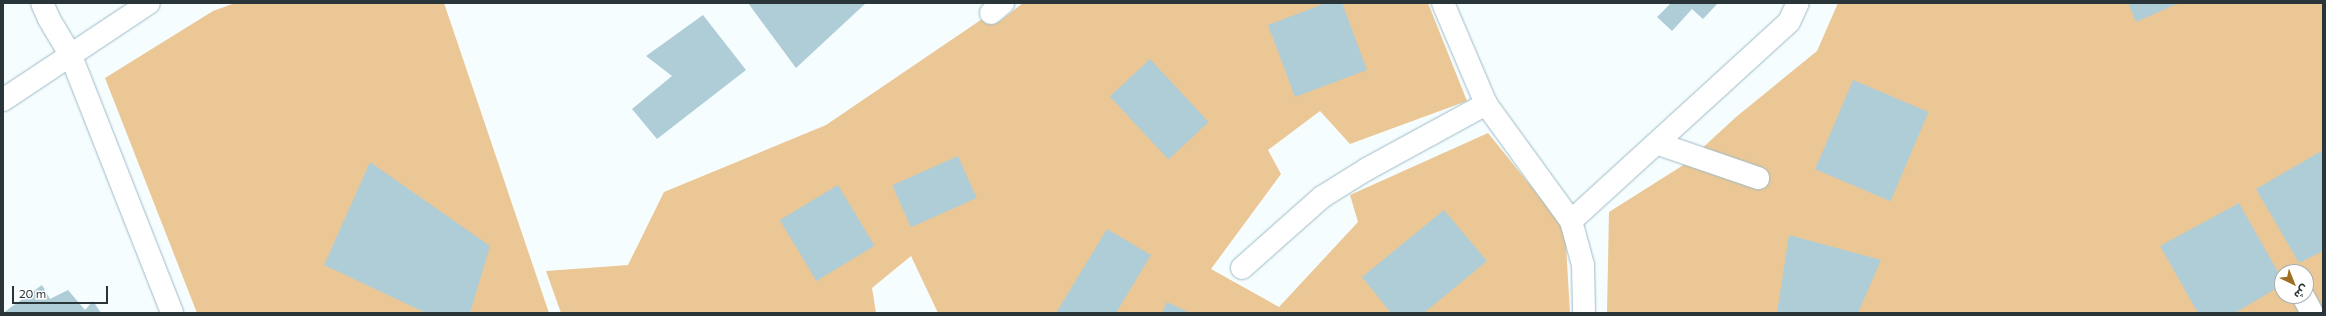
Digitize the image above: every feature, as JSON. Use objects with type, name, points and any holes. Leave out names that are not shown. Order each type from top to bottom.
[{"type":"street","points":[[42,3],[71,56],[172,313]]},
{"type":"street","points":[[3,100],[149,3]]},
{"type":"street","points":[[1443,3],[1486,104],[1572,221],[1583,265],[1584,313]]},
{"type":"street","points":[[1572,221],[1659,144],[1789,22],[1798,3]]},
{"type":"street","points":[[1242,268],[1322,197],[1367,168],[1486,104]]},
{"type":"street","points":[[1659,144],[1758,178]]},
{"type":"street","points":[[2307,304],[2312,313]]},
{"type":"shaded area","points":[[235,3],[444,3],[549,313],[197,313],[105,78],[213,11]]},
{"type":"shaded area","points":[[1023,3],[1428,3],[1467,101],[1350,144],[1320,111],[1268,150],[1281,174],[1211,269],[1279,307],[1358,222],[1350,195],[1488,133],[1565,228],[1570,313],[938,313],[911,256],[872,288],[876,313],[561,313],[546,271],[628,265],[664,192],[826,125],[991,13],[999,22]]},
{"type":"shaded area","points":[[1838,3],[2323,3],[2323,313],[1607,313],[1609,212],[1685,164],[1736,117],[1817,51]]},
{"type":"building","points":[[748,3],[866,3],[796,68]]},
{"type":"building","points":[[1326,3],[1342,3],[1367,70],[1295,97],[1268,25]]},
{"type":"building","points":[[1671,3],[1718,3],[1703,19],[1692,9],[1672,31],[1657,17]]},
{"type":"building","points":[[2128,3],[2179,3],[2136,22]]},
{"type":"building","points":[[703,15],[746,70],[657,139],[632,109],[672,76],[646,56]]},
{"type":"building","points":[[1150,59],[1209,122],[1168,159],[1110,97]]},
{"type":"building","points":[[1853,80],[1928,112],[1891,201],[1815,169]]},
{"type":"building","points":[[2323,150],[2323,251],[2299,263],[2256,189]]},
{"type":"building","points":[[958,156],[977,198],[911,227],[892,185]]},
{"type":"building","points":[[370,162],[490,246],[470,313],[426,313],[324,265]]},
{"type":"building","points":[[838,185],[875,246],[816,281],[780,220]]},
{"type":"building","points":[[2239,203],[2274,265],[2274,290],[2235,313],[2198,313],[2160,246]]},
{"type":"building","points":[[1444,210],[1487,261],[1424,313],[1391,313],[1362,277]]},
{"type":"building","points":[[1107,229],[1151,255],[1116,313],[1056,313]]},
{"type":"building","points":[[1789,235],[1881,260],[1858,313],[1777,313]]},
{"type":"building","points":[[42,285],[50,299],[68,290],[85,310],[93,301],[101,313],[3,313]]},
{"type":"building","points":[[1167,302],[1190,313],[1162,313]]}]
